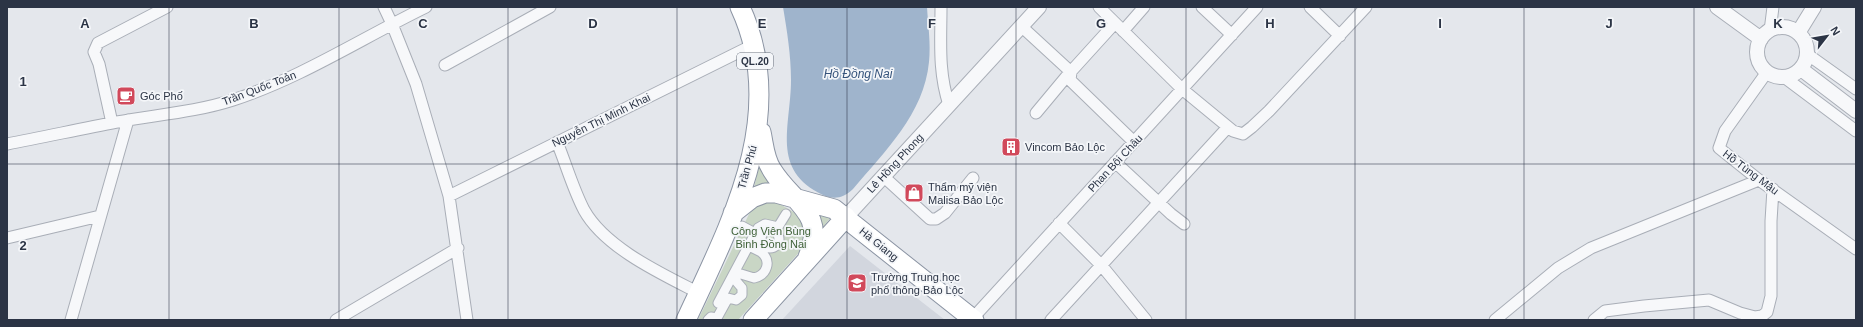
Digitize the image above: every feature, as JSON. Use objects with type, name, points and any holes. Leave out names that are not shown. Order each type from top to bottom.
[{"type":"highway","name":"Trần Phú","points":[[686,320],[722,243],[738,219],[752,157],[759,116],[759,91],[753,45],[740,7]]},
{"type":"highway","name":"Hà Giang","points":[[759,116],[763,147],[771,169],[795,197],[811,219],[814,232],[813,245],[808,257]]},
{"type":"highway","name":"Hà Giang","points":[[738,219],[752,198],[764,193],[776,192],[834,209],[846,216],[973,319]]},
{"type":"highway","name":"Lê Hồng Phong","points":[[753,320],[846,216]]},
{"type":"street","points":[[112,123],[99,64],[94,52],[98,43],[166,7]]},
{"type":"street","points":[[384,7],[416,84],[449,196],[458,248],[467,320]]},
{"type":"street","name":"Trần Quốc Toản","points":[[7,144],[128,120],[184,111],[232,100],[274,84],[309,68],[426,7]]},
{"type":"street","points":[[445,65],[532,11],[550,7]]},
{"type":"street","points":[[941,7],[940,65],[942,85],[949,105]]},
{"type":"street","name":"Lê Hồng Phong","points":[[846,216],[1039,7]]},
{"type":"street","points":[[1099,7],[1182,90],[1233,131],[1243,134],[1252,127],[1366,7]]},
{"type":"street","points":[[1123,31],[1144,7]]},
{"type":"street","points":[[1202,7],[1232,35]]},
{"type":"street","name":"Phan Bội Châu","points":[[973,319],[1257,7]]},
{"type":"street","points":[[1310,7],[1340,36]]},
{"type":"street","points":[[1717,7],[1765,35]]},
{"type":"street","points":[[1773,7],[1765,35],[1759,44],[1758,56],[1760,62],[1767,72],[1784,77],[1856,130]]},
{"type":"street","points":[[1798,32],[1814,7]]},
{"type":"street","points":[[1036,113],[1115,23]]},
{"type":"street","points":[[1021,26],[1071,72]]},
{"type":"street","points":[[1765,35],[1775,28],[1787,28],[1798,32],[1805,42],[1807,54],[1801,69],[1784,77]]},
{"type":"street","name":"Nguyễn Thị Minh Khai","points":[[449,196],[753,45]]},
{"type":"street","points":[[1807,54],[1856,89]]},
{"type":"street","points":[[1801,69],[1856,111]]},
{"type":"street","points":[[1071,72],[1070,80],[1134,142]]},
{"type":"street","name":"Hồ Tùng Mậu","points":[[1767,72],[1725,131],[1719,148],[1759,180],[1856,249]]},
{"type":"street","points":[[71,320],[128,120]]},
{"type":"street","points":[[1051,320],[1228,127]]},
{"type":"street","points":[[557,142],[585,211],[600,230],[630,256],[698,293]]},
{"type":"street","points":[[1115,162],[1184,224]]},
{"type":"street","points":[[883,176],[930,218],[936,219],[945,213],[973,178]]},
{"type":"street","points":[[1496,320],[1558,268],[1591,248],[1759,180]]},
{"type":"street","points":[[1594,320],[1605,311],[1709,300],[1740,313],[1755,317],[1762,316],[1767,312],[1771,296],[1771,221],[1773,189]]},
{"type":"street","points":[[720,311],[718,309],[718,304],[755,232],[758,228],[765,224],[778,227],[786,214]]},
{"type":"street","points":[[7,238],[100,216]]},
{"type":"street","points":[[738,219],[755,232]]},
{"type":"street","points":[[1059,223],[1102,266],[1146,320]]},
{"type":"street","points":[[708,320],[711,317],[716,318],[728,298],[736,300],[742,295],[742,288],[736,281],[736,275],[741,274],[754,278],[764,273],[766,269],[766,260],[763,250],[749,246]]},
{"type":"street","points":[[340,319],[458,248]]},
{"type":"shaded area","name":"Trường Trung học phổ thông Bảo Lộc","points":[[850,246],[945,320],[782,320]]},
{"type":"green space","points":[[759,166],[772,187],[754,188]]},
{"type":"green space","name":"Công Viên Bùng Binh Đồng Nai","points":[[773,200],[797,214],[804,222],[804,247],[738,320],[698,320],[749,214],[754,207]]},
{"type":"green space","points":[[815,214],[831,217],[819,232]]},
{"type":"water","name":"Hồ Đồng Nai","points":[[783,7],[927,7],[930,55],[926,81],[920,98],[901,131],[890,146],[853,189],[839,197],[827,197],[806,185],[796,173],[790,160],[787,145],[787,130],[791,71]]},
{"type":"place","name":"Góc Phố","points":[[126,96]]},
{"type":"place","name":"Vincom Bảo Lộc","points":[[1011,147]]},
{"type":"place","name":"Thẩm mỹ viện Malisa Bảo Lộc","points":[[914,193]]},
{"type":"place","name":"Trường Trung học phổ thông Bảo Lộc","points":[[857,283]]}]
